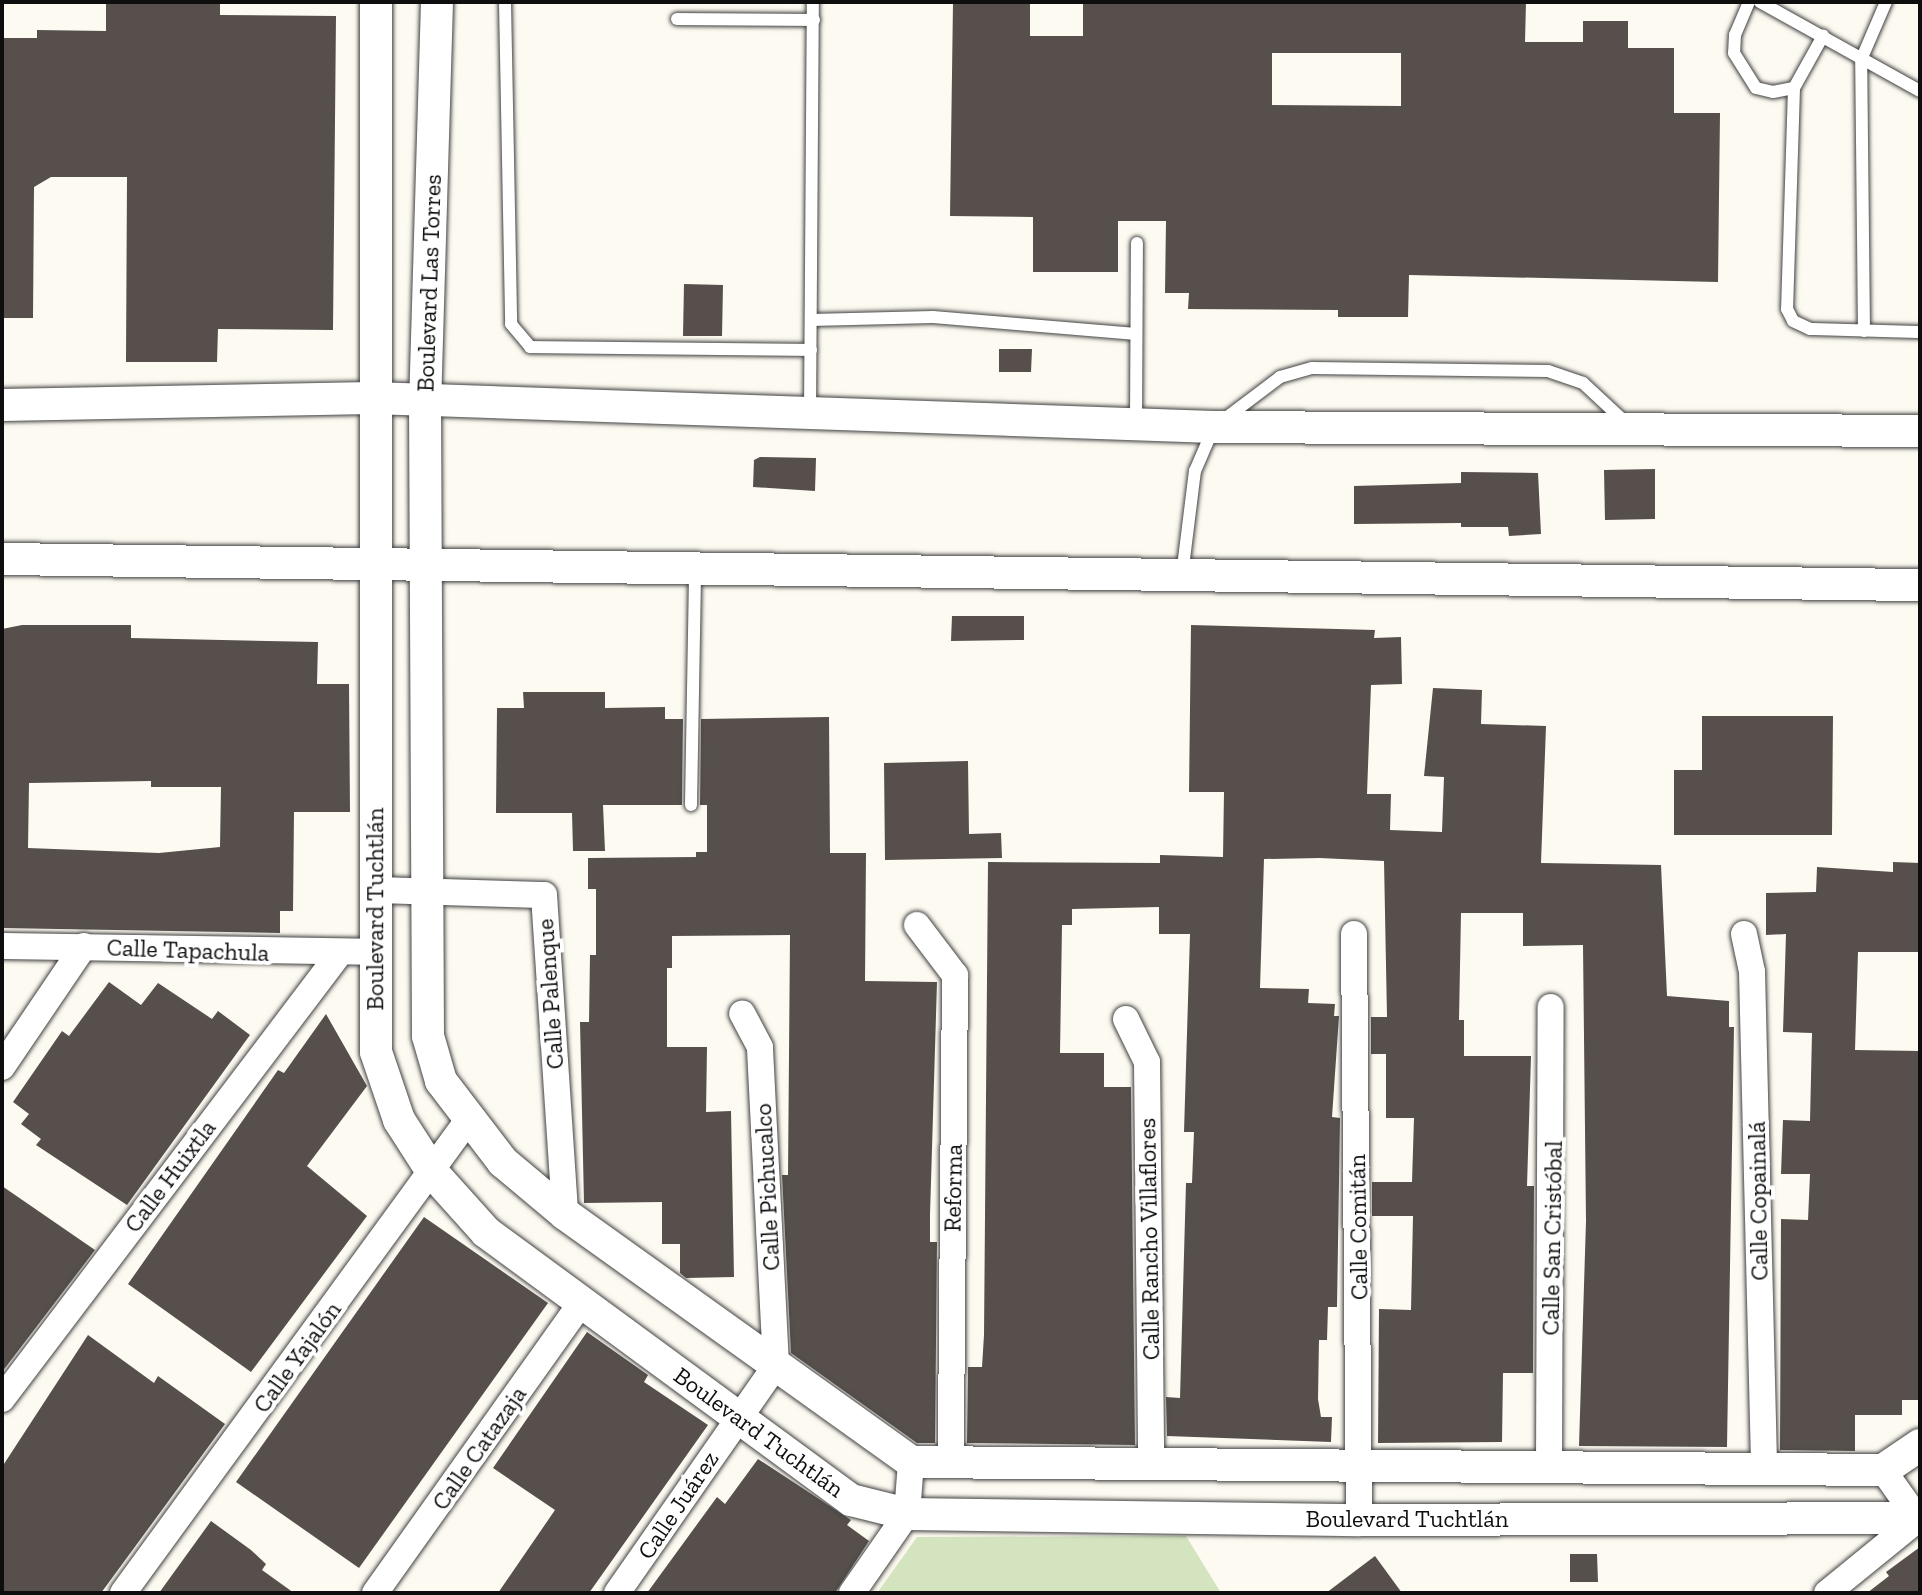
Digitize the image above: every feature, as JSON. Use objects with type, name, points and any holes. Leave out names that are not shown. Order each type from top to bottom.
[{"type":"street","points":[[374,564],[372,398],[376,2]]},
{"type":"street","name":"Boulevard Las Torres","points":[[427,564],[425,401],[437,2]]},
{"type":"street","points":[[2,405],[372,398],[1214,427],[1920,431]]},
{"type":"street","points":[[2,559],[1920,585]]},
{"type":"street","name":"Boulevard Tuchtlán","points":[[374,564],[373,952],[376,1052],[399,1120],[433,1173],[486,1232],[851,1500],[907,1514],[1359,1520],[1919,1520]]},
{"type":"street","points":[[427,564],[428,1036],[441,1081],[503,1162],[565,1214],[911,1462],[1883,1470],[1920,1445]]},
{"type":"street","name":"Calle Palenque","points":[[374,890],[544,895],[565,1214]]},
{"type":"street","name":"Reforma","points":[[917,925],[955,975],[951,1463]]},
{"type":"street","name":"Calle Comitán","points":[[1354,934],[1361,1466],[1359,1520]]},
{"type":"street","name":"Calle Copainalá","points":[[1744,934],[1752,972],[1764,1469]]},
{"type":"street","name":"Calle Tapachula","points":[[2,946],[339,954],[373,952]]},
{"type":"street","points":[[2,1067],[84,946]]},
{"type":"street","name":"Calle Huixtla","points":[[2,1399],[339,954]]},
{"type":"street","name":"Calle San Cristóbal","points":[[1549,1468],[1551,1007]]},
{"type":"street","name":"Calle Pichucalco","points":[[742,1013],[760,1047],[776,1365]]},
{"type":"street","name":"Calle Rancho Villaflores","points":[[1126,1019],[1147,1062],[1151,1465]]},
{"type":"street","name":"Calle Yajalón","points":[[123,1593],[433,1173],[468,1120]]},
{"type":"street","name":"Calle Catazaja","points":[[375,1593],[582,1302]]},
{"type":"street","name":"Calle Juárez","points":[[617,1593],[776,1365]]},
{"type":"street","points":[[852,1593],[907,1514],[911,1462]]},
{"type":"street","points":[[1827,1593],[1919,1520],[1883,1470]]},
{"type":"lane","points":[[505,2],[511,324],[530,347],[811,350]]},
{"type":"lane","points":[[810,412],[813,2]]},
{"type":"lane","points":[[1749,2],[1735,35],[1734,53],[1743,73],[1756,88],[1773,92],[1794,88]]},
{"type":"lane","points":[[1760,2],[1920,91]]},
{"type":"lane","points":[[1864,331],[1861,60],[1886,2]]},
{"type":"lane","points":[[677,19],[814,20]]},
{"type":"lane","points":[[1823,36],[1794,88],[1787,309],[1793,321],[1810,329],[1920,332]]},
{"type":"lane","points":[[1136,422],[1137,243]]},
{"type":"lane","points":[[811,320],[933,317],[1136,334]]},
{"type":"lane","points":[[1182,575],[1195,471],[1214,427],[1280,377],[1312,368],[1548,371],[1583,383],[1630,428]]},
{"type":"lane","points":[[691,805],[695,568]]},
{"type":"green space","points":[[1186,1536],[1221,1593],[877,1593],[917,1537]]},
{"type":"building","points":[[106,2],[220,2],[220,15],[336,16],[333,330],[218,329],[217,362],[126,362],[127,177],[51,177],[34,187],[33,318],[2,318],[2,38],[37,38],[37,30],[106,31]]},
{"type":"building","points":[[953,2],[1030,2],[1030,36],[1083,36],[1083,2],[1526,2],[1525,42],[1583,42],[1583,21],[1628,21],[1628,48],[1674,48],[1674,113],[1720,113],[1718,282],[1409,275],[1408,317],[1338,317],[1338,310],[1188,309],[1189,293],[1165,293],[1166,221],[1118,221],[1118,272],[1033,272],[1033,217],[950,216]],"holes":[[[1272,53],[1401,53],[1401,106],[1272,105]]]},
{"type":"building","points":[[684,284],[723,285],[722,336],[683,336]]},
{"type":"building","points":[[999,349],[1032,349],[1031,372],[999,372]]},
{"type":"building","points":[[760,457],[816,458],[815,491],[753,487],[754,460]]},
{"type":"building","points":[[1655,469],[1655,519],[1605,520],[1604,470]]},
{"type":"building","points":[[1461,472],[1538,473],[1541,534],[1509,536],[1508,527],[1461,527],[1461,523],[1354,524],[1354,486],[1461,483]]},
{"type":"building","points":[[952,616],[1024,616],[1024,640],[951,641]]},
{"type":"building","points":[[22,625],[131,625],[131,638],[318,642],[317,684],[349,684],[350,812],[294,812],[293,911],[280,911],[280,933],[2,928],[2,629]],"holes":[[[151,781],[151,787],[221,787],[220,847],[159,853],[28,848],[29,783]]]},
{"type":"building","points":[[1191,625],[1375,630],[1374,638],[1401,637],[1402,684],[1371,685],[1367,794],[1391,794],[1390,830],[1442,832],[1444,777],[1424,776],[1433,688],[1482,690],[1481,724],[1546,726],[1541,863],[1661,865],[1667,996],[1729,1001],[1729,1027],[1734,1027],[1727,1447],[1579,1446],[1586,1221],[1583,945],[1523,946],[1523,913],[1461,913],[1459,1020],[1464,1020],[1464,1056],[1531,1056],[1527,1186],[1534,1186],[1533,1373],[1503,1373],[1502,1442],[1378,1443],[1379,1309],[1411,1310],[1413,1216],[1372,1216],[1372,1182],[1412,1182],[1414,1118],[1386,1118],[1386,1054],[1371,1054],[1371,1017],[1387,1017],[1384,861],[1320,858],[1264,859],[1260,988],[1309,989],[1308,1003],[1335,1004],[1334,1016],[1339,1016],[1332,1117],[1340,1118],[1337,1307],[1328,1307],[1327,1340],[1319,1340],[1318,1399],[1321,1417],[1332,1417],[1331,1442],[1167,1436],[1166,1397],[1180,1398],[1186,1183],[1192,1183],[1194,1132],[1184,1132],[1190,934],[1159,934],[1159,907],[1072,909],[1072,925],[1062,925],[1060,1053],[1104,1053],[1104,1087],[1131,1087],[1135,1445],[967,1443],[968,1367],[982,1367],[984,1335],[988,862],[1160,863],[1160,855],[1223,857],[1224,792],[1189,792]]},
{"type":"building","points":[[523,692],[605,692],[605,708],[665,707],[665,719],[683,719],[682,805],[603,805],[605,851],[573,851],[572,813],[496,813],[497,708],[524,708]]},
{"type":"building","points":[[1702,716],[1833,716],[1832,835],[1674,835],[1674,770],[1702,770]]},
{"type":"building","points":[[829,717],[830,853],[866,853],[865,981],[937,982],[930,1215],[930,1242],[937,1242],[935,1443],[917,1443],[791,1353],[782,1175],[788,1175],[790,935],[672,936],[672,968],[667,968],[667,1047],[707,1047],[706,1112],[731,1111],[734,1277],[686,1278],[680,1273],[680,1244],[662,1244],[662,1202],[584,1203],[580,1022],[589,1022],[590,955],[596,955],[596,889],[588,889],[588,858],[696,857],[696,852],[707,852],[707,805],[700,805],[701,719]]},
{"type":"building","points":[[968,761],[969,834],[1001,833],[1002,858],[885,860],[884,763]]},
{"type":"building","points":[[1893,862],[1920,863],[1920,952],[1858,952],[1855,1050],[1920,1051],[1920,1400],[1902,1400],[1902,1415],[1855,1415],[1855,1451],[1780,1450],[1781,1219],[1808,1220],[1810,1174],[1781,1174],[1783,1120],[1810,1121],[1812,1033],[1783,1032],[1786,934],[1766,935],[1766,893],[1816,892],[1817,867],[1893,872]]},
{"type":"building","points":[[109,982],[141,1005],[158,983],[212,1019],[218,1011],[250,1035],[127,1205],[36,1145],[41,1139],[21,1124],[29,1114],[13,1102],[62,1031],[69,1036]]},
{"type":"building","points":[[326,1014],[367,1086],[307,1166],[367,1216],[251,1372],[128,1284],[278,1070],[284,1073]]},
{"type":"building","points":[[2,1186],[95,1250],[2,1372]]},
{"type":"building","points":[[424,1217],[548,1303],[359,1568],[236,1482]]},
{"type":"building","points":[[587,1332],[648,1375],[644,1382],[708,1425],[589,1593],[498,1593],[555,1510],[493,1468]]},
{"type":"building","points":[[88,1335],[154,1383],[158,1376],[225,1424],[101,1593],[2,1593],[2,1467]]},
{"type":"building","points":[[758,1459],[851,1520],[847,1525],[869,1541],[835,1593],[647,1593],[717,1497],[725,1504]]},
{"type":"building","points":[[211,1521],[251,1550],[266,1564],[262,1570],[294,1593],[159,1593]]},
{"type":"building","points":[[1920,1547],[1920,1593],[1867,1593],[1889,1576],[1886,1572]]},
{"type":"building","points":[[1570,1554],[1597,1554],[1598,1582],[1570,1582]]},
{"type":"building","points":[[1375,1556],[1402,1593],[1326,1593]]}]
